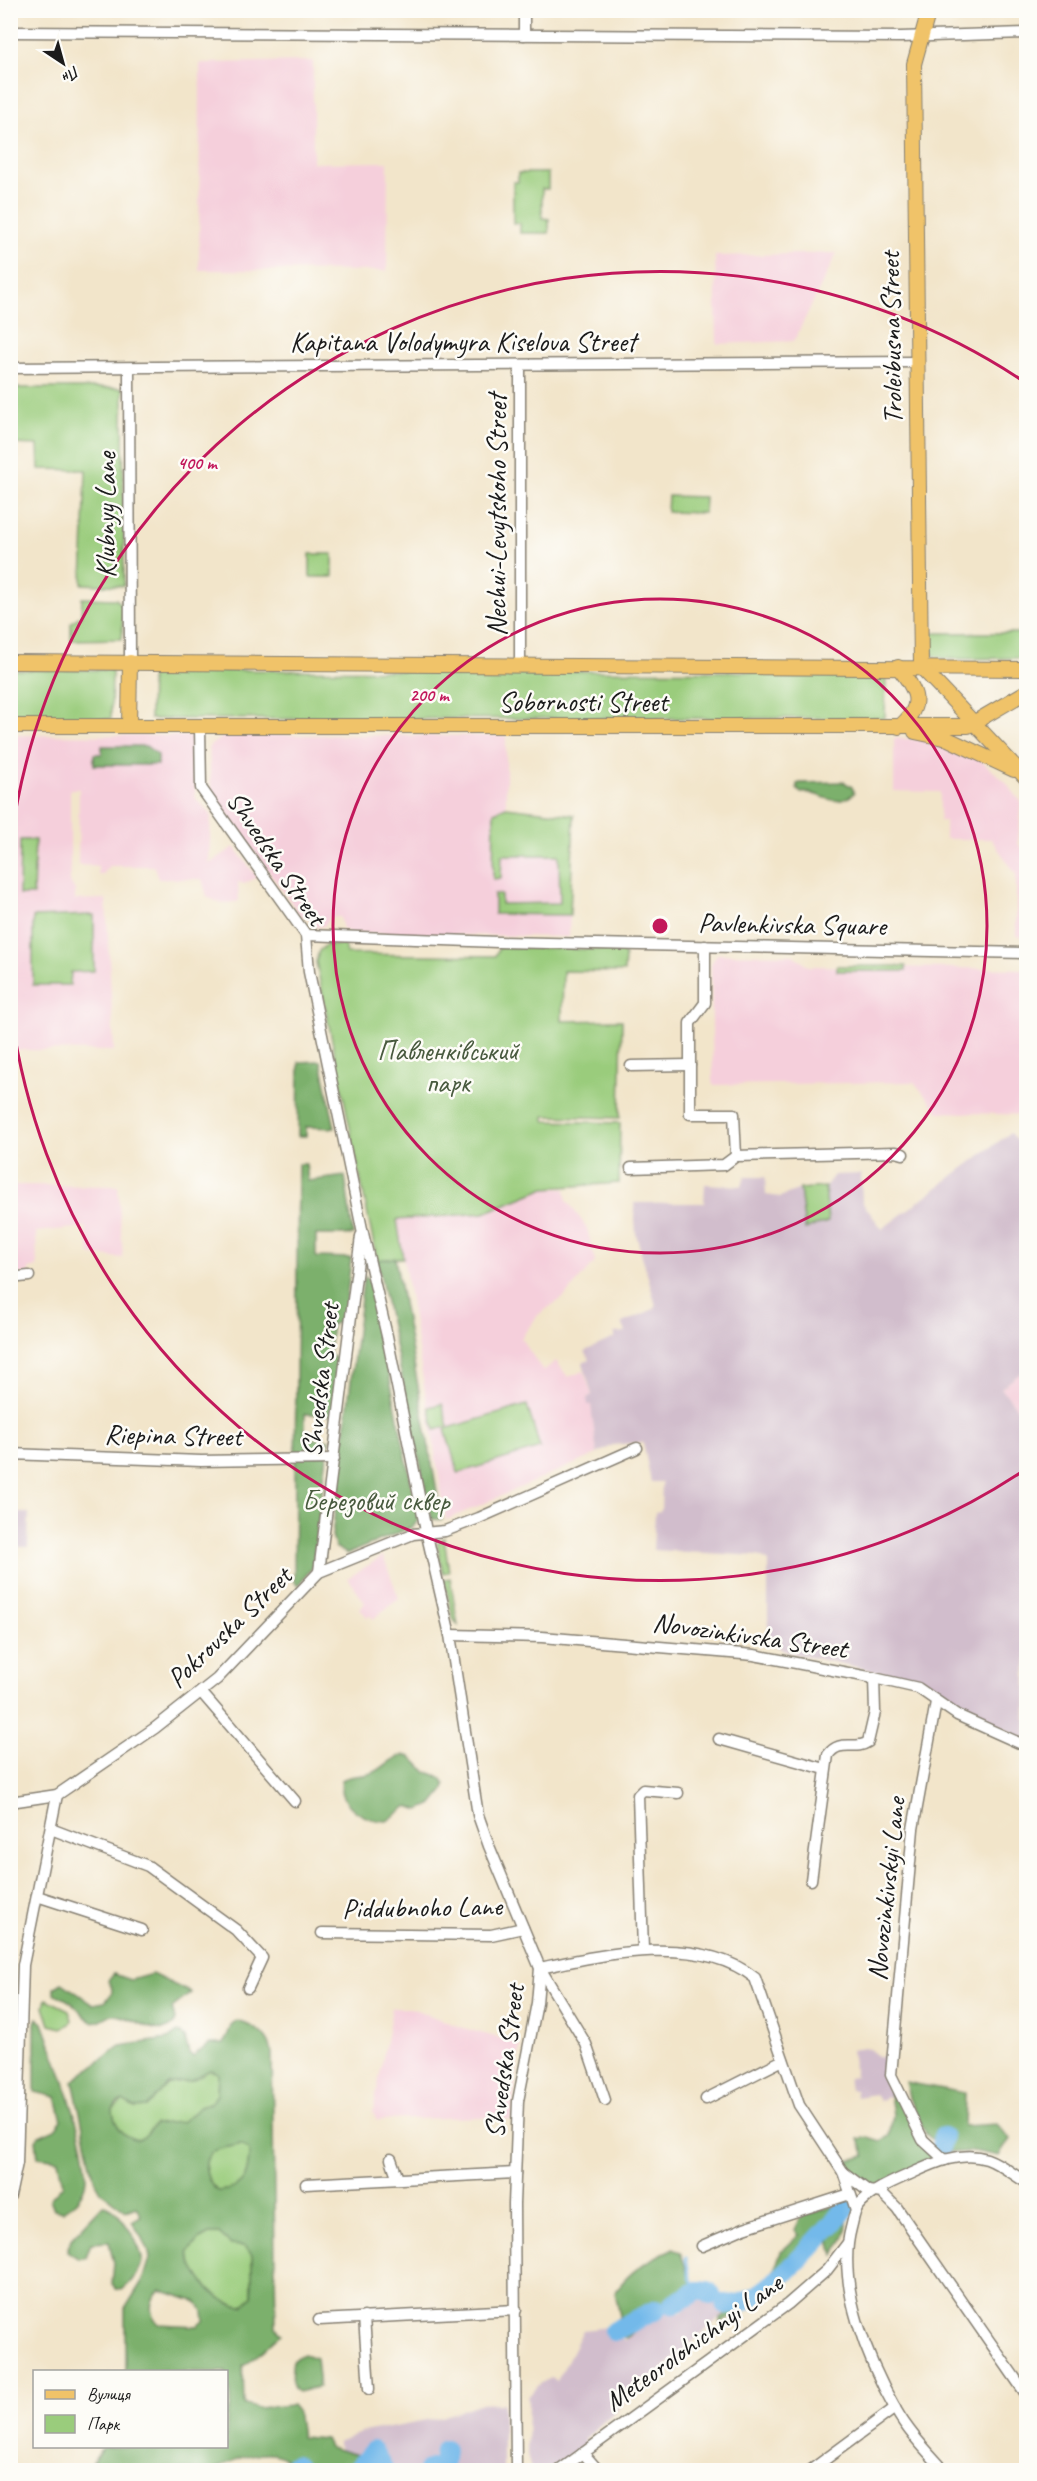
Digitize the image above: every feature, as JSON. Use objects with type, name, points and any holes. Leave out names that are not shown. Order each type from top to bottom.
[{"type":"main road","name":"Troleibusna Street","points":[[921,667],[914,64],[928,10]]},
{"type":"main road","name":"Sobornosti Street","points":[[10,662],[1026,669]]},
{"type":"main road","points":[[129,726],[130,662]]},
{"type":"main road","points":[[898,667],[913,687],[916,703],[910,717],[899,727]]},
{"type":"main road","points":[[921,667],[1026,775]]},
{"type":"main road","points":[[974,722],[1025,694]]},
{"type":"main road","name":"Sobornosti Street","points":[[10,726],[899,727],[968,726],[974,722]]},
{"type":"main road","points":[[899,727],[948,739],[1026,775]]},
{"type":"street","points":[[524,10],[524,35]]},
{"type":"street","points":[[10,33],[920,36],[1026,33]]},
{"type":"street","name":"Kapitana Volodymyra Kiselova Street","points":[[10,368],[916,362]]},
{"type":"street","name":"Nechui-Levytskoho Street","points":[[520,364],[520,665]]},
{"type":"street","name":"Klubnyy Lane","points":[[129,368],[130,662]]},
{"type":"street","name":"Shvedska Street","points":[[200,726],[201,788],[306,935],[309,972],[426,1531],[450,1635],[478,1815],[540,1968],[537,2003],[518,2101],[515,2173],[516,2470]]},
{"type":"street","name":"Pavlenkivska Square","points":[[306,935],[498,942],[1026,953]]},
{"type":"street","points":[[705,946],[705,1004],[690,1023],[690,1114],[734,1114],[736,1156]]},
{"type":"street","points":[[631,1066],[690,1065]]},
{"type":"street","points":[[631,1168],[724,1164],[736,1156],[896,1152],[903,1154]]},
{"type":"street","name":"Shvedska Street","points":[[319,1572],[362,1229]]},
{"type":"street","points":[[10,1278],[29,1276]]},
{"type":"street","points":[[426,1531],[445,1531],[479,1518],[638,1448]]},
{"type":"street","name":"Riepina Street","points":[[10,1454],[201,1461],[334,1458]]},
{"type":"street","name":"Pokrovska Street","points":[[10,1802],[57,1795],[112,1758],[201,1692],[232,1665],[319,1572],[426,1531]]},
{"type":"street","name":"Novozinkivska Street","points":[[450,1635],[542,1637],[754,1655],[874,1678],[918,1688],[957,1715],[1026,1746]]},
{"type":"street","points":[[811,1880],[828,1755],[836,1746],[864,1745],[868,1742],[875,1712],[874,1678]]},
{"type":"street","points":[[201,1692],[294,1801]]},
{"type":"street","name":"Novozinkivskyi Lane","points":[[936,1701],[913,1829],[891,2063],[893,2082],[923,2140],[945,2160]]},
{"type":"street","points":[[719,1739],[825,1769]]},
{"type":"street","points":[[643,1950],[638,1795],[643,1790],[678,1793]]},
{"type":"street","points":[[10,2196],[17,2163],[23,1965],[57,1795]]},
{"type":"street","points":[[51,1829],[139,1861],[236,1930],[262,1958],[248,1988]]},
{"type":"street","points":[[37,1896],[142,1930]]},
{"type":"street","name":"Piddubnoho Lane","points":[[321,1933],[491,1935],[523,1928]]},
{"type":"street","points":[[605,2100],[586,2044],[540,1968],[643,1950],[702,1956],[749,1973],[757,1983],[783,2060],[806,2118],[843,2172],[856,2210]]},
{"type":"street","points":[[706,2099],[783,2060]]},
{"type":"street","points":[[944,2470],[916,2440],[895,2409],[860,2328],[850,2288],[847,2243],[856,2210],[878,2191],[945,2160],[966,2156],[989,2160],[1026,2182]]},
{"type":"street","points":[[391,2159],[398,2179]]},
{"type":"street","points":[[843,2172],[868,2191],[878,2191],[891,2201],[1026,2394]]},
{"type":"street","points":[[306,2184],[515,2173]]},
{"type":"street","points":[[702,2246],[744,2228],[850,2194]]},
{"type":"street","name":"Meteorolohichnyi Lane","points":[[560,2470],[788,2304],[827,2270],[847,2243]]},
{"type":"street","points":[[319,2320],[516,2310]]},
{"type":"street","points":[[364,2317],[369,2389]]},
{"type":"street","points":[[811,2470],[895,2409]]},
{"type":"street","points":[[582,2453],[598,2470]]},
{"type":"shaded area","points":[[313,61],[313,163],[388,162],[387,271],[199,270],[200,63]]},
{"type":"shaded area","points":[[837,253],[794,341],[717,344],[715,256]]},
{"type":"shaded area","points":[[11,735],[189,736],[195,743],[195,798],[211,814],[209,864],[234,847],[257,877],[244,884],[238,882],[239,901],[223,904],[207,897],[202,879],[158,879],[154,866],[109,866],[103,875],[98,875],[98,866],[78,865],[79,789],[70,789],[70,882],[75,890],[75,900],[106,899],[114,1051],[16,1050],[16,1020],[11,1019]]},
{"type":"shaded area","points":[[226,735],[506,736],[506,807],[574,815],[569,937],[352,933],[343,929],[340,917],[330,917],[324,926],[315,927],[306,917],[300,915],[211,792],[209,746]]},
{"type":"shaded area","points":[[894,738],[944,741],[975,756],[1005,781],[1022,803],[1018,843],[1026,854],[1026,947],[1025,937],[1016,936],[1016,874],[991,839],[945,839],[945,821],[940,821],[940,792],[894,791]]},
{"type":"shaded area","points":[[717,954],[793,955],[808,966],[1026,969],[1026,1115],[939,1112],[914,1082],[713,1085],[711,964]]},
{"type":"shaded area","points":[[1010,1133],[1021,1146],[1026,1142],[1026,1369],[1001,1388],[1026,1419],[1026,1741],[914,1679],[795,1654],[768,1643],[768,1561],[758,1556],[653,1550],[655,1512],[661,1511],[662,1482],[651,1482],[643,1442],[613,1445],[597,1454],[591,1405],[588,1405],[587,1398],[592,1395],[583,1363],[589,1360],[585,1351],[614,1338],[614,1333],[626,1332],[622,1323],[656,1306],[636,1234],[634,1203],[704,1203],[705,1184],[742,1186],[745,1177],[765,1177],[766,1195],[780,1197],[800,1189],[806,1229],[828,1221],[825,1187],[834,1175],[861,1174],[862,1202],[882,1229]]},
{"type":"shaded area","points":[[10,1185],[118,1186],[123,1258],[90,1255],[86,1227],[36,1232],[37,1267],[29,1269],[29,1273],[11,1275]]},
{"type":"shaded area","points":[[545,1188],[565,1189],[567,1200],[587,1228],[595,1262],[565,1296],[538,1315],[521,1338],[543,1371],[556,1361],[568,1377],[584,1371],[592,1396],[587,1397],[591,1404],[597,1454],[446,1520],[397,1220],[484,1213]]},
{"type":"shaded area","points":[[1026,1369],[1026,1419],[1001,1388]]},
{"type":"shaded area","points":[[10,1513],[29,1513],[28,1547],[18,1547],[18,1539],[11,1539]]},
{"type":"shaded area","points":[[383,1556],[399,1598],[373,1619],[370,1615],[367,1617],[360,1608],[365,1603],[348,1578]]},
{"type":"shaded area","points":[[392,2008],[411,2008],[460,2027],[520,2044],[511,2120],[481,2117],[377,2120],[373,2112]]},
{"type":"shaded area","points":[[869,2049],[879,2057],[886,2055],[890,2096],[884,2097],[884,2100],[879,2101],[875,2094],[856,2097],[855,2090],[850,2090],[848,2078],[855,2077],[851,2050]]},
{"type":"shaded area","points":[[717,2290],[728,2301],[724,2305],[727,2311],[584,2439],[584,2445],[547,2470],[531,2470],[527,2455],[528,2397],[537,2386],[550,2378],[557,2381],[583,2330],[607,2327],[614,2336],[626,2340],[666,2300],[680,2314],[704,2291],[710,2297]]},
{"type":"shaded area","points":[[503,2403],[503,2470],[348,2470],[337,2442],[363,2432],[442,2417],[479,2404]]},
{"type":"green space","points":[[518,173],[548,173],[548,189],[542,189],[542,218],[549,219],[549,233],[520,233],[520,223],[513,223],[513,182],[518,182]]},
{"type":"green space","points":[[11,388],[123,388],[124,586],[82,584],[86,470],[39,469],[38,445],[11,444]]},
{"type":"green space","points":[[668,496],[705,497],[704,513],[667,512]]},
{"type":"green space","points":[[310,554],[333,554],[333,577],[310,577]]},
{"type":"green space","points":[[82,598],[116,599],[123,606],[122,639],[71,640],[71,623],[81,615]]},
{"type":"green space","points":[[927,633],[1026,633],[1026,658],[948,659],[934,656],[927,645]]},
{"type":"green space","points":[[11,670],[112,670],[111,719],[11,718]]},
{"type":"green space","points":[[151,670],[886,672],[885,718],[150,719]]},
{"type":"green space","points":[[102,746],[146,746],[158,755],[158,765],[94,765],[94,754],[102,754]]},
{"type":"green space","points":[[844,782],[852,787],[854,793],[840,800],[801,793],[797,789],[797,784],[800,783]]},
{"type":"green space","points":[[506,807],[574,815],[570,915],[494,914],[494,894],[501,895],[501,904],[560,903],[559,855],[502,855],[501,878],[493,879],[494,812]]},
{"type":"green space","points":[[20,840],[35,840],[33,895],[19,895]]},
{"type":"green space","points":[[94,915],[94,971],[71,972],[70,985],[33,985],[33,917]]},
{"type":"green space","name":"Павленківський парк","points":[[326,945],[345,945],[347,954],[495,956],[499,948],[504,947],[622,950],[625,956],[624,972],[563,971],[562,1016],[562,1021],[622,1020],[620,1118],[545,1116],[545,1121],[620,1123],[619,1183],[545,1188],[484,1213],[397,1220],[403,1258],[377,1260],[316,962],[319,951]]},
{"type":"green space","points":[[837,966],[906,966],[906,971],[837,971]]},
{"type":"green space","points":[[321,1061],[335,1128],[306,1127],[306,1136],[298,1136],[299,1062]]},
{"type":"green space","points":[[298,1164],[306,1164],[308,1181],[345,1176],[353,1235],[316,1235],[316,1257],[351,1258],[344,1322],[332,1324],[329,1354],[339,1360],[333,1415],[305,1414],[305,1438],[329,1440],[312,1568],[298,1585],[294,1582]]},
{"type":"green space","points":[[825,1187],[828,1222],[805,1229],[800,1189]]},
{"type":"green space","points":[[395,1258],[442,1520],[432,1519],[377,1260]]},
{"type":"green space","name":"Березовий сквер","points":[[366,1276],[370,1282],[419,1520],[412,1527],[347,1554],[335,1547],[332,1536],[363,1282]]},
{"type":"green space","points":[[442,1404],[448,1426],[435,1430],[429,1407]]},
{"type":"green space","points":[[527,1405],[540,1448],[458,1473],[445,1429]]},
{"type":"green space","points":[[444,1538],[449,1572],[443,1573],[437,1543]]},
{"type":"green space","points":[[450,1578],[458,1625],[453,1619],[444,1579]]},
{"type":"green space","points":[[403,1755],[411,1757],[423,1769],[439,1777],[445,1784],[444,1790],[433,1804],[419,1810],[408,1806],[387,1821],[362,1815],[348,1804],[342,1789],[342,1780],[376,1772]]},
{"type":"green space","points":[[114,1974],[131,1980],[152,1974],[191,1993],[172,2008],[174,2024],[160,2030],[121,2016],[110,2015],[97,2021],[91,2021],[72,2003],[54,1993],[54,1988],[62,1983],[93,2004],[105,2002],[112,1992],[108,1981]]},
{"type":"green space","points":[[46,1999],[69,2010],[72,2020],[70,2024],[62,2028],[50,2025],[44,2006]]},
{"type":"green space","points":[[37,2018],[43,2023],[64,2081],[84,2155],[86,2174],[84,2188],[76,2201],[63,2211],[54,2209],[50,2199],[63,2185],[58,2160],[38,2157],[36,2140],[39,2136],[55,2129],[62,2120],[56,2097],[35,2092],[35,2023]]},
{"type":"green space","points":[[237,2021],[260,2032],[268,2041],[272,2053],[276,2327],[281,2334],[243,2366],[244,2405],[258,2408],[292,2405],[297,2411],[301,2437],[325,2439],[329,2447],[361,2456],[377,2470],[284,2470],[287,2460],[280,2455],[262,2453],[241,2458],[216,2470],[88,2470],[101,2448],[228,2448],[228,2412],[231,2399],[228,2370],[125,2370],[125,2309],[144,2278],[150,2258],[148,2249],[132,2221],[141,2216],[136,2207],[126,2211],[102,2193],[94,2179],[73,2081],[120,2046],[168,2039],[178,2032],[185,2037],[189,2054],[193,2057],[209,2044],[224,2044],[231,2026]],"holes":[[[210,2070],[218,2073],[217,2095],[210,2103],[200,2107],[181,2122],[155,2124],[144,2137],[138,2140],[123,2133],[120,2129],[113,2114],[117,2103],[123,2101],[135,2108],[146,2107],[168,2084],[190,2081]],[[241,2144],[249,2150],[247,2172],[235,2187],[218,2191],[206,2173],[208,2156],[215,2150]],[[209,2234],[219,2234],[231,2245],[245,2246],[252,2255],[252,2297],[243,2306],[225,2301],[216,2295],[202,2280],[191,2262],[188,2253],[198,2240]],[[160,2290],[197,2302],[203,2312],[204,2321],[198,2326],[159,2324],[155,2320],[151,2307]]]},
{"type":"green space","points":[[210,2070],[218,2073],[217,2095],[210,2103],[200,2107],[181,2123],[155,2124],[144,2137],[138,2140],[123,2133],[120,2129],[113,2109],[123,2101],[135,2108],[146,2107],[168,2084],[190,2081]]},
{"type":"green space","points":[[905,2082],[965,2093],[964,2126],[997,2124],[1010,2139],[999,2156],[973,2151],[947,2153],[926,2134],[909,2098]]},
{"type":"green space","points":[[889,2086],[892,2086],[937,2159],[873,2189],[840,2163],[865,2156],[859,2139],[868,2137],[881,2141],[889,2136],[893,2115]]},
{"type":"green space","points":[[241,2144],[249,2150],[247,2173],[240,2184],[218,2191],[206,2173],[208,2156],[215,2150]]},
{"type":"green space","points":[[845,2202],[846,2229],[842,2242],[834,2255],[830,2239],[817,2247],[750,2308],[721,2323],[720,2318],[732,2312],[737,2302],[765,2285],[772,2275],[781,2252],[799,2235],[795,2230],[801,2217]]},
{"type":"green space","points":[[103,2205],[116,2212],[129,2229],[142,2256],[139,2270],[122,2290],[116,2289],[112,2284],[114,2263],[109,2242],[91,2243],[86,2257],[79,2259],[67,2251],[71,2239]]},
{"type":"green space","points":[[209,2234],[219,2234],[231,2245],[245,2246],[252,2255],[252,2297],[243,2306],[224,2301],[216,2295],[208,2288],[191,2262],[188,2253],[198,2240]]},
{"type":"green space","points":[[672,2249],[680,2252],[693,2286],[700,2288],[701,2293],[677,2306],[666,2300],[627,2338],[615,2334],[613,2324],[620,2316],[615,2292],[640,2266]]},
{"type":"green space","points":[[304,2354],[316,2358],[319,2387],[298,2392],[292,2381],[293,2359]]},
{"type":"waterway","points":[[940,2150],[943,2137]]},
{"type":"waterway","points":[[726,2304],[740,2303],[756,2296],[773,2284],[808,2251],[846,2208]]},
{"type":"waterway","points":[[686,2258],[690,2278],[697,2291]]},
{"type":"waterway","points":[[672,2305],[697,2291],[708,2291],[711,2295]]},
{"type":"waterway","points":[[614,2331],[656,2310]]},
{"type":"waterway","points":[[428,2470],[443,2466],[445,2450]]},
{"type":"waterway","points":[[357,2470],[373,2451],[384,2470]]},
{"type":"waterway","points":[[289,2470],[295,2465],[301,2470]]}]
